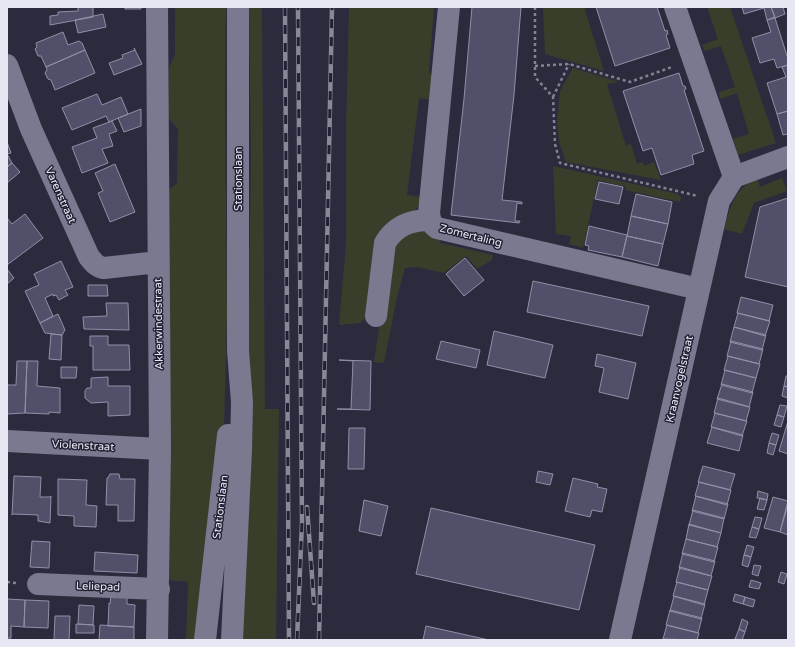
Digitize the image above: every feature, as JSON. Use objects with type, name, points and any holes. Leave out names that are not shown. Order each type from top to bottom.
[{"type":"street","name":"Akkerwindestraat","points":[[157,7],[160,449],[157,640]]},
{"type":"street","name":"Stationslaan","points":[[232,640],[242,402],[238,351],[238,7]]},
{"type":"street","name":"Zomertaling","points":[[449,7],[430,220],[437,228],[699,289]]},
{"type":"street","points":[[675,7],[734,177],[788,157]]},
{"type":"street","name":"Varenstraat","points":[[7,65],[31,129],[89,257],[94,264],[104,268],[158,262]]},
{"type":"street","name":"Kraanvogelstraat","points":[[620,640],[719,201],[734,177]]},
{"type":"street","points":[[376,316],[385,243],[390,235],[407,223],[430,220]]},
{"type":"street","name":"Stationslaan","points":[[205,640],[238,351]]},
{"type":"street","name":"Violenstraat","points":[[7,441],[160,449]]},
{"type":"street","name":"Leliepad","points":[[38,584],[159,589]]},
{"type":"path","points":[[535,7],[535,77],[553,97]]},
{"type":"path","points":[[535,66],[569,64],[630,82],[694,60]]},
{"type":"path","points":[[569,64],[553,97],[555,144],[560,163],[719,201]]},
{"type":"green space","points":[[175,7],[226,7],[225,98],[227,314],[224,429],[200,640],[186,640],[188,582],[168,580],[166,192],[177,183],[178,129],[168,117],[169,67],[175,55]]},
{"type":"green space","points":[[249,7],[262,7],[265,409],[279,409],[276,640],[238,640],[247,446],[251,157]]},
{"type":"green space","points":[[349,7],[434,7],[429,72],[436,80],[434,100],[419,98],[407,195],[423,197],[416,210],[404,217],[368,315],[360,323],[339,325],[346,243],[346,129]]},
{"type":"green space","points":[[543,7],[584,7],[604,71],[545,54]]},
{"type":"green space","points":[[707,7],[730,7],[776,143],[738,155],[733,139],[749,134],[737,93],[720,99],[719,92],[735,87],[721,46],[705,51],[702,45],[718,39]]},
{"type":"green space","points":[[573,68],[619,82],[607,84],[626,146],[631,144],[637,164],[643,162],[644,166],[654,162],[661,180],[566,162],[559,142],[557,123],[560,91]]},
{"type":"green space","points":[[553,166],[678,194],[681,197],[680,202],[626,190],[626,187],[598,180],[583,248],[569,244],[571,236],[556,234]]},
{"type":"green space","points":[[757,178],[760,187],[782,178],[787,191],[754,203],[742,234],[724,229],[734,199],[743,187]]},
{"type":"green space","points":[[419,230],[441,235],[440,243],[493,255],[492,260],[477,269],[466,256],[444,273],[417,267],[405,268],[397,297],[384,363],[374,362],[393,242]]},
{"type":"building","points":[[78,7],[93,7],[93,17],[50,25],[50,16],[58,15],[58,12],[78,11]]},
{"type":"building","points":[[125,7],[141,7],[141,9],[125,9]]},
{"type":"building","points":[[472,7],[521,7],[514,95],[502,200],[522,202],[522,204],[517,203],[515,221],[520,221],[519,223],[451,215],[464,99]]},
{"type":"building","points":[[596,7],[657,7],[665,31],[667,30],[668,34],[666,35],[670,48],[615,66]]},
{"type":"building","points":[[742,7],[771,7],[775,17],[767,20],[764,8],[744,14]]},
{"type":"building","points":[[771,7],[783,7],[785,14],[775,18]]},
{"type":"building","points":[[103,14],[106,27],[78,33],[75,20]]},
{"type":"building","points":[[775,18],[788,59],[788,65],[777,68],[774,59],[760,63],[752,38],[771,32],[767,20]]},
{"type":"building","points":[[63,32],[68,45],[79,41],[82,43],[85,50],[46,67],[41,56],[38,56],[35,49],[37,47],[36,43]]},
{"type":"building","points":[[85,50],[95,73],[55,90],[51,80],[48,79],[45,73],[47,70],[46,67]]},
{"type":"building","points":[[135,50],[142,64],[114,75],[109,63],[123,58],[122,55]]},
{"type":"building","points":[[788,65],[788,111],[777,114],[767,83],[786,77],[782,67]]},
{"type":"building","points":[[679,73],[683,86],[685,86],[686,89],[684,90],[704,151],[692,155],[694,164],[661,175],[652,148],[643,151],[623,91]]},
{"type":"building","points":[[97,94],[102,105],[121,97],[128,114],[109,122],[106,116],[72,130],[62,108]]},
{"type":"building","points":[[141,109],[141,126],[124,132],[118,118]]},
{"type":"building","points":[[788,111],[788,134],[783,135],[777,114]]},
{"type":"building","points":[[112,121],[117,131],[109,134],[113,146],[102,149],[108,163],[82,173],[72,147],[97,138],[93,128]]},
{"type":"building","points":[[7,142],[11,153],[7,154]]},
{"type":"building","points":[[7,154],[12,163],[7,167]]},
{"type":"building","points":[[12,163],[20,172],[7,183],[7,167]]},
{"type":"building","points":[[115,164],[135,212],[110,222],[98,193],[103,191],[95,173]]},
{"type":"building","points":[[599,182],[623,187],[619,204],[595,199]]},
{"type":"building","points":[[636,194],[672,202],[668,224],[631,216]]},
{"type":"building","points":[[788,198],[788,287],[745,277],[760,207]]},
{"type":"building","points":[[25,214],[43,238],[7,265],[7,218],[12,224]]},
{"type":"building","points":[[631,216],[668,224],[663,244],[627,236]]},
{"type":"building","points":[[589,226],[627,235],[622,257],[588,250],[589,246],[585,245]]},
{"type":"building","points":[[627,236],[663,244],[658,266],[622,257]]},
{"type":"building","points":[[465,258],[484,280],[464,296],[446,274]]},
{"type":"building","points":[[61,261],[73,287],[65,290],[68,295],[59,300],[56,295],[53,296],[53,294],[45,298],[53,316],[40,323],[25,291],[39,285],[34,274]]},
{"type":"building","points":[[7,269],[14,278],[7,284]]},
{"type":"building","points":[[533,281],[649,306],[642,336],[527,312]]},
{"type":"building","points":[[88,285],[107,285],[108,296],[88,296]]},
{"type":"building","points":[[741,297],[773,305],[769,321],[737,313]]},
{"type":"building","points":[[106,303],[128,303],[129,330],[84,329],[83,317],[107,316]]},
{"type":"building","points":[[738,313],[770,321],[765,336],[734,327]]},
{"type":"building","points":[[58,314],[65,330],[62,335],[45,333],[40,323]]},
{"type":"building","points":[[734,327],[766,335],[762,350],[730,342]]},
{"type":"building","points":[[494,331],[553,345],[545,378],[487,365]]},
{"type":"building","points":[[51,334],[62,335],[61,360],[49,359]]},
{"type":"building","points":[[90,336],[108,336],[108,345],[129,345],[130,370],[93,370],[93,346],[90,346]]},
{"type":"building","points":[[441,341],[480,350],[476,368],[436,359]]},
{"type":"building","points":[[731,341],[763,349],[759,364],[727,356]]},
{"type":"building","points":[[597,354],[636,363],[628,399],[599,392],[604,368],[595,366]]},
{"type":"building","points":[[728,356],[760,364],[756,378],[724,370]]},
{"type":"building","points":[[339,360],[371,361],[370,410],[337,409],[351,409],[353,361]]},
{"type":"building","points":[[17,361],[27,361],[25,413],[7,414],[7,385],[16,385]]},
{"type":"building","points":[[27,361],[38,361],[37,386],[60,388],[60,413],[25,413]]},
{"type":"building","points":[[61,367],[77,367],[76,378],[61,378]]},
{"type":"building","points":[[725,370],[756,378],[752,393],[721,385]]},
{"type":"building","points":[[786,376],[788,376],[788,387],[784,386]]},
{"type":"building","points":[[108,377],[108,386],[130,386],[130,415],[108,416],[108,402],[91,403],[85,398],[85,391],[87,388],[91,388],[91,378]]},
{"type":"building","points":[[722,384],[753,392],[749,407],[717,399]]},
{"type":"building","points":[[784,386],[788,387],[788,398],[782,396]]},
{"type":"building","points":[[718,398],[750,407],[746,421],[714,413]]},
{"type":"building","points":[[780,405],[787,406],[784,417],[777,415]]},
{"type":"building","points":[[715,413],[747,421],[742,436],[711,427]]},
{"type":"building","points":[[777,415],[784,417],[781,427],[774,425]]},
{"type":"building","points":[[788,421],[788,454],[779,451]]},
{"type":"building","points":[[712,427],[743,435],[739,451],[707,443]]},
{"type":"building","points":[[349,428],[365,428],[364,469],[348,469]]},
{"type":"building","points":[[772,433],[779,435],[776,445],[769,443]]},
{"type":"building","points":[[769,443],[776,445],[773,455],[767,453]]},
{"type":"building","points":[[703,466],[735,474],[730,490],[698,482]]},
{"type":"building","points":[[538,471],[553,474],[550,485],[536,482]]},
{"type":"building","points":[[110,474],[119,474],[120,479],[135,479],[134,521],[118,521],[118,505],[106,505],[107,478]]},
{"type":"building","points":[[14,476],[41,477],[40,497],[51,496],[50,523],[38,521],[38,515],[12,515]]},
{"type":"building","points":[[573,478],[598,484],[597,487],[607,489],[602,512],[592,510],[590,517],[565,511]]},
{"type":"building","points":[[58,479],[87,480],[86,505],[97,506],[96,527],[74,526],[74,516],[58,515]]},
{"type":"building","points":[[699,482],[731,490],[727,505],[695,496]]},
{"type":"building","points":[[758,491],[768,494],[767,500],[757,498]]},
{"type":"building","points":[[696,496],[728,504],[724,519],[692,511]]},
{"type":"building","points":[[773,497],[788,501],[780,532],[764,528]]},
{"type":"building","points":[[760,498],[767,500],[764,510],[757,509]]},
{"type":"building","points":[[364,500],[388,506],[381,536],[359,531]]},
{"type":"building","points":[[788,504],[788,535],[780,532]]},
{"type":"building","points":[[431,508],[595,545],[579,610],[416,574]]},
{"type":"building","points":[[693,510],[724,518],[721,533],[689,525]]},
{"type":"building","points":[[755,517],[762,518],[759,529],[752,527]]},
{"type":"building","points":[[689,524],[721,533],[717,547],[686,539]]},
{"type":"building","points":[[752,527],[759,529],[756,538],[749,537]]},
{"type":"building","points":[[686,539],[718,547],[714,562],[682,554]]},
{"type":"building","points":[[32,541],[50,542],[49,568],[30,567]]},
{"type":"building","points":[[747,545],[754,547],[751,557],[744,555]]},
{"type":"building","points":[[95,552],[138,555],[137,573],[94,571]]},
{"type":"building","points":[[683,553],[715,561],[711,576],[679,568]]},
{"type":"building","points":[[744,555],[751,557],[748,567],[742,565]]},
{"type":"building","points":[[754,565],[761,566],[758,576],[752,574]]},
{"type":"building","points":[[680,567],[712,576],[708,590],[676,582]]},
{"type":"building","points":[[781,572],[787,574],[784,584],[778,582]]},
{"type":"building","points":[[751,580],[761,583],[759,589],[749,587]]},
{"type":"building","points":[[677,582],[708,590],[704,605],[673,596]]},
{"type":"building","points":[[735,594],[745,597],[743,604],[733,601]]},
{"type":"building","points":[[111,595],[127,596],[127,604],[135,605],[134,627],[108,626],[109,603],[110,604]]},
{"type":"building","points":[[674,596],[705,604],[701,619],[670,611]]},
{"type":"building","points":[[745,597],[755,600],[753,607],[743,604]]},
{"type":"building","points":[[7,599],[25,600],[24,627],[11,626],[11,638],[7,638]]},
{"type":"building","points":[[25,600],[49,601],[48,628],[24,627]]},
{"type":"building","points":[[79,605],[94,606],[93,625],[78,624]]},
{"type":"building","points":[[670,610],[702,618],[698,633],[666,625]]},
{"type":"building","points":[[55,616],[70,616],[69,640],[54,640]]},
{"type":"building","points":[[742,619],[748,622],[745,632],[739,629]]},
{"type":"building","points":[[76,624],[94,625],[94,633],[76,633]]},
{"type":"building","points":[[100,625],[134,627],[134,640],[99,640]]},
{"type":"building","points":[[667,625],[699,633],[697,640],[663,639]]},
{"type":"building","points":[[426,626],[489,640],[423,640]]},
{"type":"building","points":[[739,629],[745,632],[742,640],[735,639]]},
{"type":"railway","points":[[285,7],[289,640]]},
{"type":"railway","points":[[297,640],[302,522],[298,7]]},
{"type":"railway","points":[[319,640],[332,7]]},
{"type":"railway","points":[[307,507],[314,603]]}]
